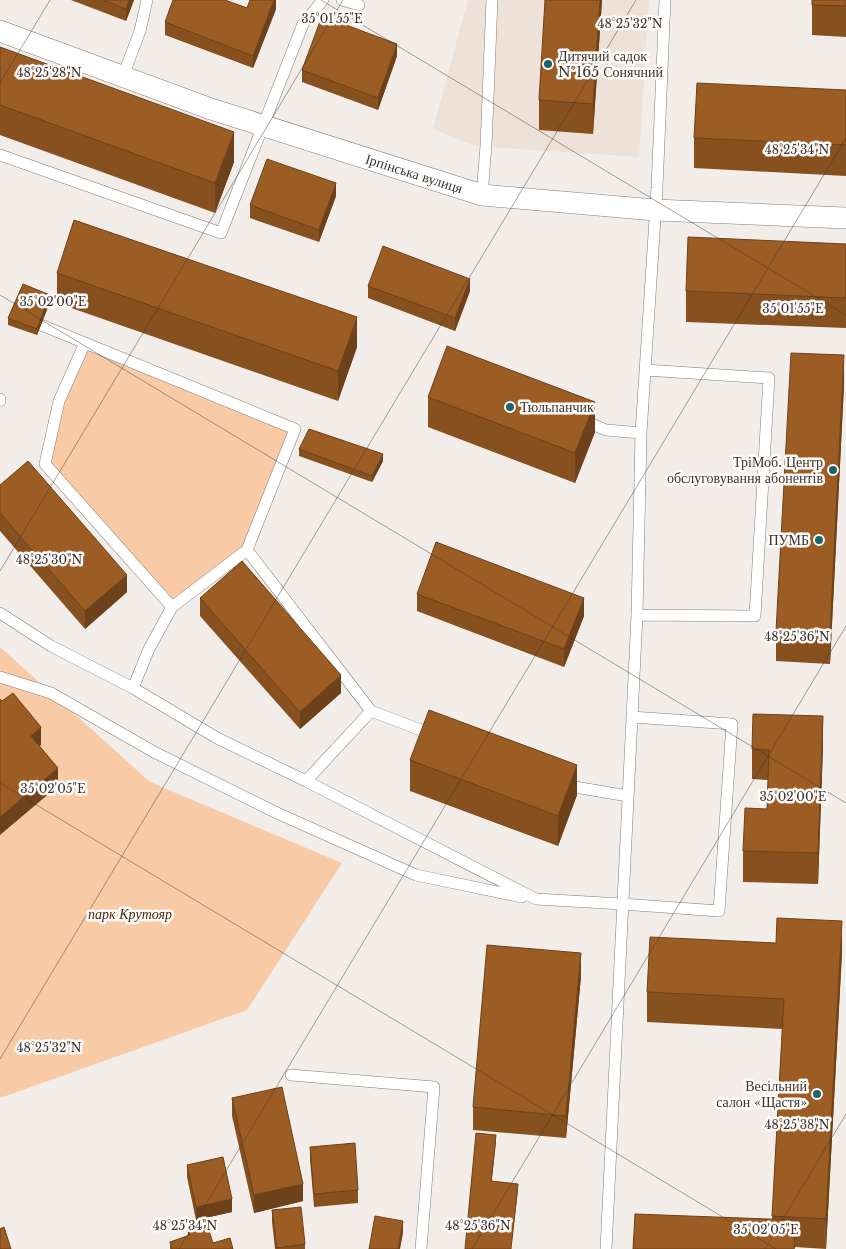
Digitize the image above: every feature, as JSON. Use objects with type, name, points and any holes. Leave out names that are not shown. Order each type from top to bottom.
[{"type":"street","name":"Ірпінська вулиця","points":[[0,31],[264,127],[482,195],[655,210],[846,218]]},
{"type":"lane","points":[[123,76],[140,31],[147,0]]},
{"type":"lane","points":[[0,155],[222,233],[303,24],[323,0]]},
{"type":"lane","points":[[342,0],[360,5]]},
{"type":"lane","points":[[482,195],[492,0]]},
{"type":"lane","points":[[606,1249],[637,615],[641,433],[655,210],[665,0]]},
{"type":"lane","points":[[42,325],[296,429],[247,550],[172,607],[149,649],[133,688]]},
{"type":"lane","points":[[85,343],[59,401],[45,464],[172,607]]},
{"type":"lane","points":[[637,615],[755,616],[769,378],[645,370]]},
{"type":"lane","points":[[571,416],[606,430],[641,433]]},
{"type":"lane","points":[[247,550],[371,711],[442,738]]},
{"type":"lane","points":[[0,613],[51,646],[133,688],[217,738],[306,781],[536,899]]},
{"type":"lane","points":[[0,677],[51,693],[162,757],[278,813],[416,875],[536,899],[719,911],[732,724],[632,717]]},
{"type":"lane","points":[[306,781],[371,711]]},
{"type":"lane","points":[[549,780],[567,787],[628,796]]},
{"type":"lane","points":[[291,1075],[434,1087],[420,1249]]},
{"type":"shaded area","name":"Дитячий садок №165 Сонячний","points":[[468,0],[649,0],[639,157],[476,146],[433,129]]},
{"type":"green space","points":[[85,343],[295,429],[247,550],[172,607],[45,464],[59,401]]},
{"type":"green space","name":"парк Крутояр","points":[[0,647],[150,782],[342,863],[247,1010],[0,1098]]},
{"type":"building","points":[[103,0],[129,0],[126,9]]},
{"type":"building","points":[[173,0],[225,0],[247,8],[250,0],[274,0],[253,56],[165,22]]},
{"type":"building","points":[[545,0],[600,0],[593,104],[539,100]]},
{"type":"building","points":[[812,0],[846,0],[846,6],[812,5]]},
{"type":"building","points":[[322,16],[397,44],[378,98],[302,70]]},
{"type":"building","points":[[0,47],[234,132],[215,183],[0,105]]},
{"type":"building","points":[[697,83],[846,90],[846,145],[694,138]]},
{"type":"building","points":[[267,159],[336,183],[319,230],[250,205]]},
{"type":"building","points":[[74,220],[357,317],[338,371],[57,273]]},
{"type":"building","points":[[688,237],[846,244],[846,298],[686,291]]},
{"type":"building","points":[[383,246],[470,279],[455,318],[368,286]]},
{"type":"building","points":[[23,284],[50,295],[37,329],[8,318]]},
{"type":"building","points":[[447,346],[595,402],[575,453],[428,397]]},
{"type":"building","points":[[791,353],[844,355],[830,633],[776,631]]},
{"type":"building","points":[[309,429],[383,454],[372,476],[299,449]]},
{"type":"building","points":[[28,461],[127,575],[85,611],[0,513],[0,485]]},
{"type":"building","points":[[436,542],[584,598],[564,649],[417,594]]},
{"type":"building","points":[[242,561],[341,675],[300,712],[200,598]]},
{"type":"building","points":[[13,693],[41,727],[31,736],[58,768],[0,817],[0,699],[2,701]]},
{"type":"building","points":[[429,710],[577,765],[558,816],[410,760]]},
{"type":"building","points":[[753,714],[823,716],[818,853],[743,851],[745,808],[767,809],[769,750],[752,749]]},
{"type":"building","points":[[777,918],[842,921],[826,1219],[772,1216],[784,999],[647,992],[650,937],[776,943]]},
{"type":"building","points":[[487,945],[581,953],[566,1116],[473,1107]]},
{"type":"building","points":[[282,1087],[303,1184],[254,1195],[232,1098]]},
{"type":"building","points":[[476,1133],[496,1135],[491,1181],[518,1184],[511,1249],[465,1249]]},
{"type":"building","points":[[355,1143],[358,1190],[314,1194],[310,1147]]},
{"type":"building","points":[[223,1157],[232,1199],[196,1207],[187,1165]]},
{"type":"building","points":[[301,1207],[305,1244],[277,1248],[272,1210]]},
{"type":"building","points":[[635,1214],[795,1220],[794,1249],[633,1249]]},
{"type":"building","points":[[375,1216],[403,1221],[398,1249],[369,1249]]},
{"type":"building","points":[[206,1222],[213,1243],[230,1238],[233,1249],[172,1249],[170,1242],[190,1235],[188,1228]]},
{"type":"building","points":[[4,1227],[11,1249],[0,1249],[0,1229]]},
{"type":"place","name":"Дитячий садок №165 Сонячний","points":[[548,64]]},
{"type":"place","name":"Тюльпанчик","points":[[510,407]]},
{"type":"place","name":"ТріМоб. Центр обслуговування абонентів","points":[[833,470]]},
{"type":"place","name":"ПУМБ","points":[[819,540]]},
{"type":"place","name":"Весільний салон «Щастя»","points":[[817,1094]]}]
